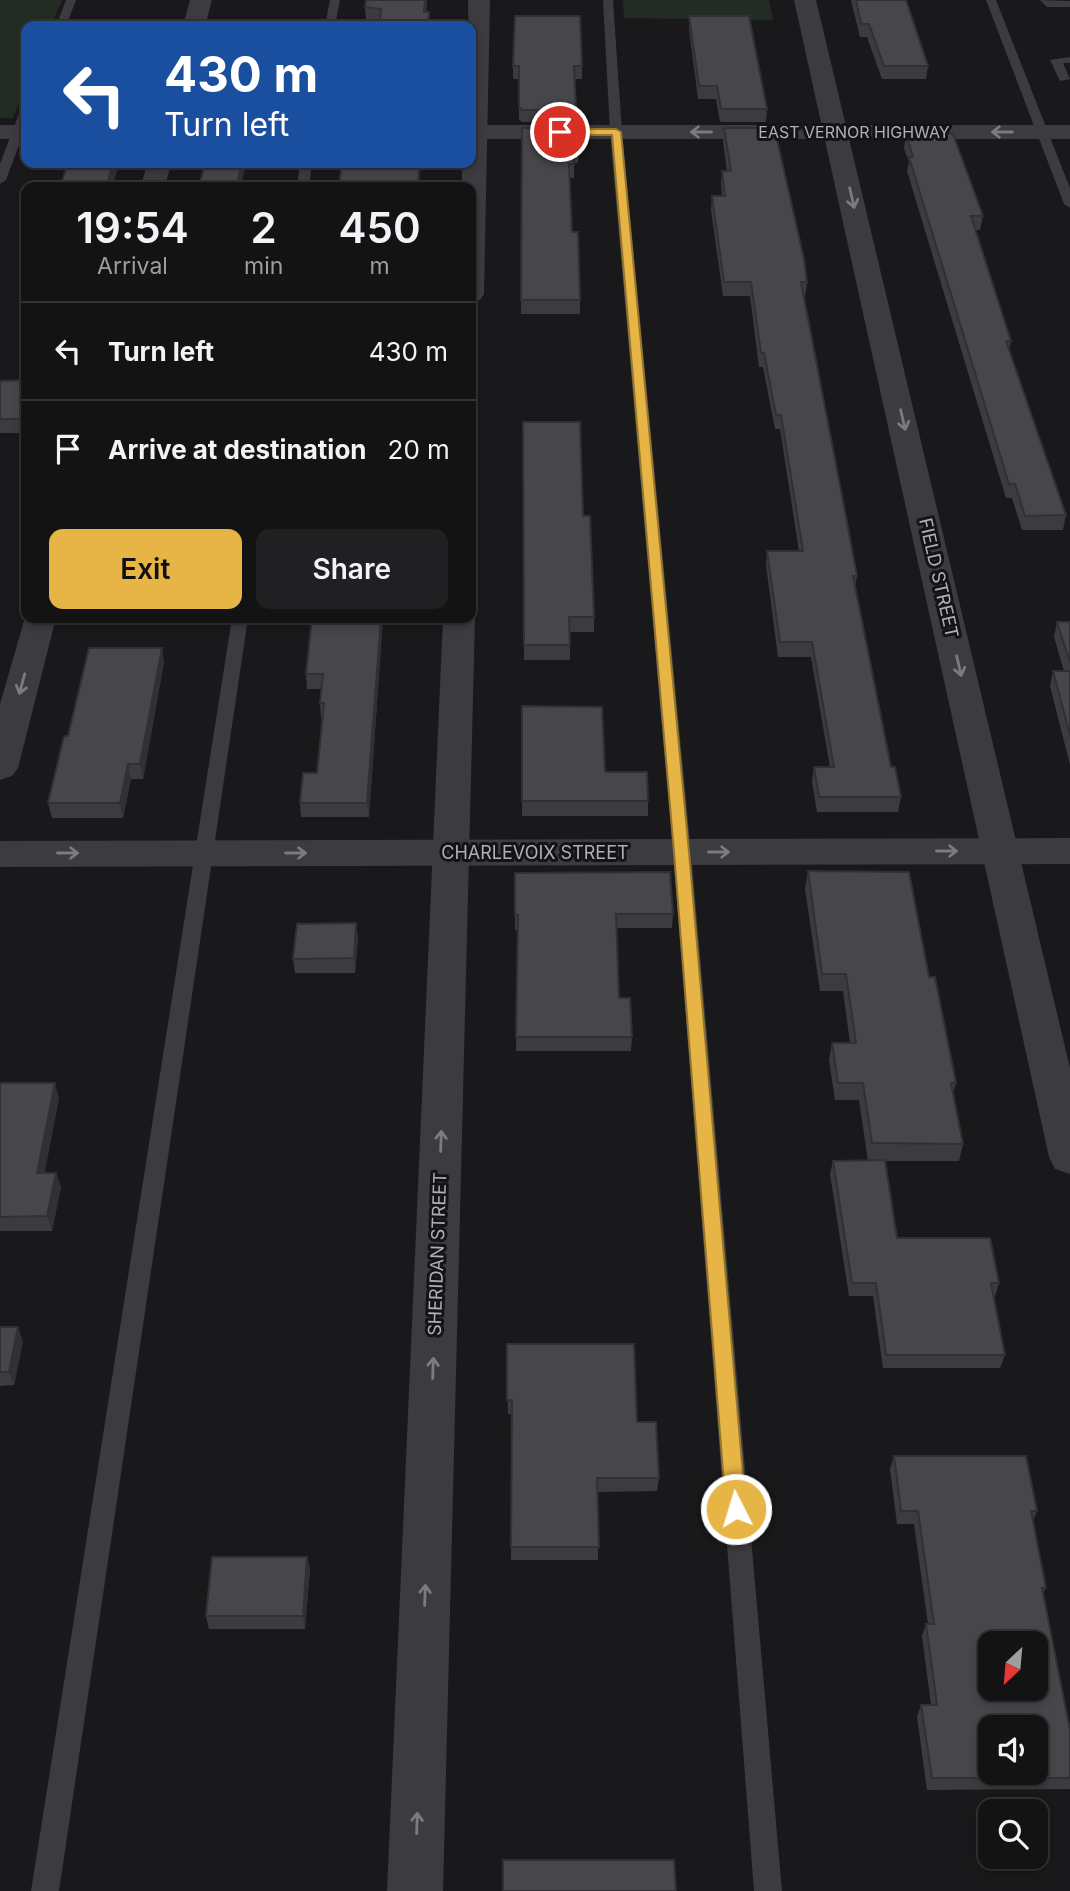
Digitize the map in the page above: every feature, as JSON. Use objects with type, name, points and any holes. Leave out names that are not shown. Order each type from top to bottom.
[{"type":"street","points":[[195,21],[201,0]]},
{"type":"street","points":[[476,79],[479,0]]},
{"type":"street","name":"FIELD STREET","points":[[805,0],[1070,1157]]},
{"type":"street","name":"EAST VERNOR HIGHWAY","points":[[476,132],[1070,132]]},
{"type":"street","points":[[0,768],[39,623]]},
{"type":"street","name":"SHERIDAN STREET","points":[[415,1891],[459,623]]},
{"type":"street","name":"CHARLEVOIX STREET","points":[[0,854],[1070,851]]},
{"type":"lane","points":[[63,21],[71,0]]},
{"type":"lane","points":[[331,21],[335,0]]},
{"type":"lane","points":[[608,0],[616,132],[682,852],[768,1891]]},
{"type":"lane","points":[[991,0],[1070,204]]},
{"type":"lane","points":[[1045,0],[1047,4],[1070,4]]},
{"type":"lane","points":[[1064,79],[1056,60],[1070,60]]},
{"type":"lane","points":[[0,180],[18,127]]},
{"type":"lane","points":[[45,1891],[239,623]]},
{"type":"shaded area","points":[[0,0],[62,0],[53,21],[21,21],[21,99],[13,118],[0,118]]},
{"type":"shaded area","points":[[623,0],[769,0],[773,20],[624,18]]},
{"type":"building","points":[[366,0],[425,0],[424,12],[429,12],[428,21],[380,21],[381,9],[365,7]]},
{"type":"building","points":[[856,0],[906,0],[928,66],[884,66],[869,24],[861,24]]},
{"type":"building","points":[[515,16],[580,16],[582,66],[574,66],[576,110],[522,110],[519,106],[519,66],[513,66]]},
{"type":"building","points":[[689,16],[749,16],[767,109],[721,109],[717,86],[699,86]]},
{"type":"building","points":[[522,128],[577,128],[579,150],[574,150],[574,164],[569,164],[572,232],[578,232],[580,300],[521,300]]},
{"type":"building","points":[[724,128],[771,128],[772,135],[776,135],[804,259],[807,282],[801,282],[857,576],[853,576],[891,767],[895,767],[901,797],[819,797],[814,767],[834,767],[812,642],[780,642],[767,551],[803,551],[781,415],[776,415],[764,353],[761,353],[751,282],[724,282],[712,196],[725,196],[722,171],[731,171]]},
{"type":"building","points":[[906,134],[953,134],[983,216],[971,216],[1011,341],[1006,341],[1066,515],[1025,516],[1015,484],[1009,484],[909,157],[913,157]]},
{"type":"building","points":[[66,168],[112,168],[107,182],[62,182]]},
{"type":"building","points":[[204,168],[241,168],[237,182],[200,182]]},
{"type":"building","points":[[341,168],[419,168],[418,182],[340,182]]},
{"type":"building","points":[[21,380],[21,419],[0,419],[0,381]]},
{"type":"building","points":[[523,422],[580,422],[583,516],[590,516],[594,617],[569,617],[570,645],[524,645]]},
{"type":"building","points":[[1057,622],[1070,622],[1070,662]]},
{"type":"building","points":[[311,623],[381,623],[367,803],[300,803],[303,773],[317,773],[324,703],[320,703],[323,674],[306,674]]},
{"type":"building","points":[[89,648],[162,648],[140,764],[128,764],[120,803],[48,803],[64,736],[68,736]]},
{"type":"building","points":[[1053,671],[1070,671],[1070,735]]},
{"type":"building","points":[[522,706],[602,707],[605,772],[647,772],[648,801],[522,801]]},
{"type":"building","points":[[808,871],[909,872],[929,977],[935,977],[956,1083],[951,1083],[963,1144],[872,1143],[863,1083],[838,1083],[832,1043],[856,1043],[846,974],[822,974]]},
{"type":"building","points":[[670,872],[673,914],[616,914],[619,998],[630,998],[632,1037],[516,1037],[518,915],[515,915],[515,873]]},
{"type":"building","points":[[356,923],[354,958],[293,959],[297,924]]},
{"type":"building","points":[[0,1083],[55,1083],[37,1173],[56,1173],[47,1216],[0,1217]]},
{"type":"building","points":[[885,1160],[897,1238],[990,1238],[999,1283],[991,1283],[1005,1355],[886,1355],[876,1283],[852,1283],[833,1161]]},
{"type":"building","points":[[0,1327],[18,1327],[9,1372],[0,1372]]},
{"type":"building","points":[[507,1344],[634,1344],[637,1422],[656,1422],[659,1478],[597,1478],[599,1547],[511,1547],[512,1400],[507,1400]]},
{"type":"building","points":[[894,1456],[1026,1456],[1037,1511],[1031,1511],[1046,1588],[1042,1588],[1070,1730],[1070,1778],[1048,1778],[1048,1715],[978,1715],[978,1778],[932,1778],[921,1705],[937,1705],[926,1624],[934,1624],[918,1511],[901,1511]]},
{"type":"building","points":[[212,1557],[307,1557],[303,1616],[206,1616]]},
{"type":"building","points":[[503,1860],[674,1860],[676,1891],[503,1891]]},
{"type":"route","points":[[560,132],[616,132],[682,852],[736,1509]]}]
